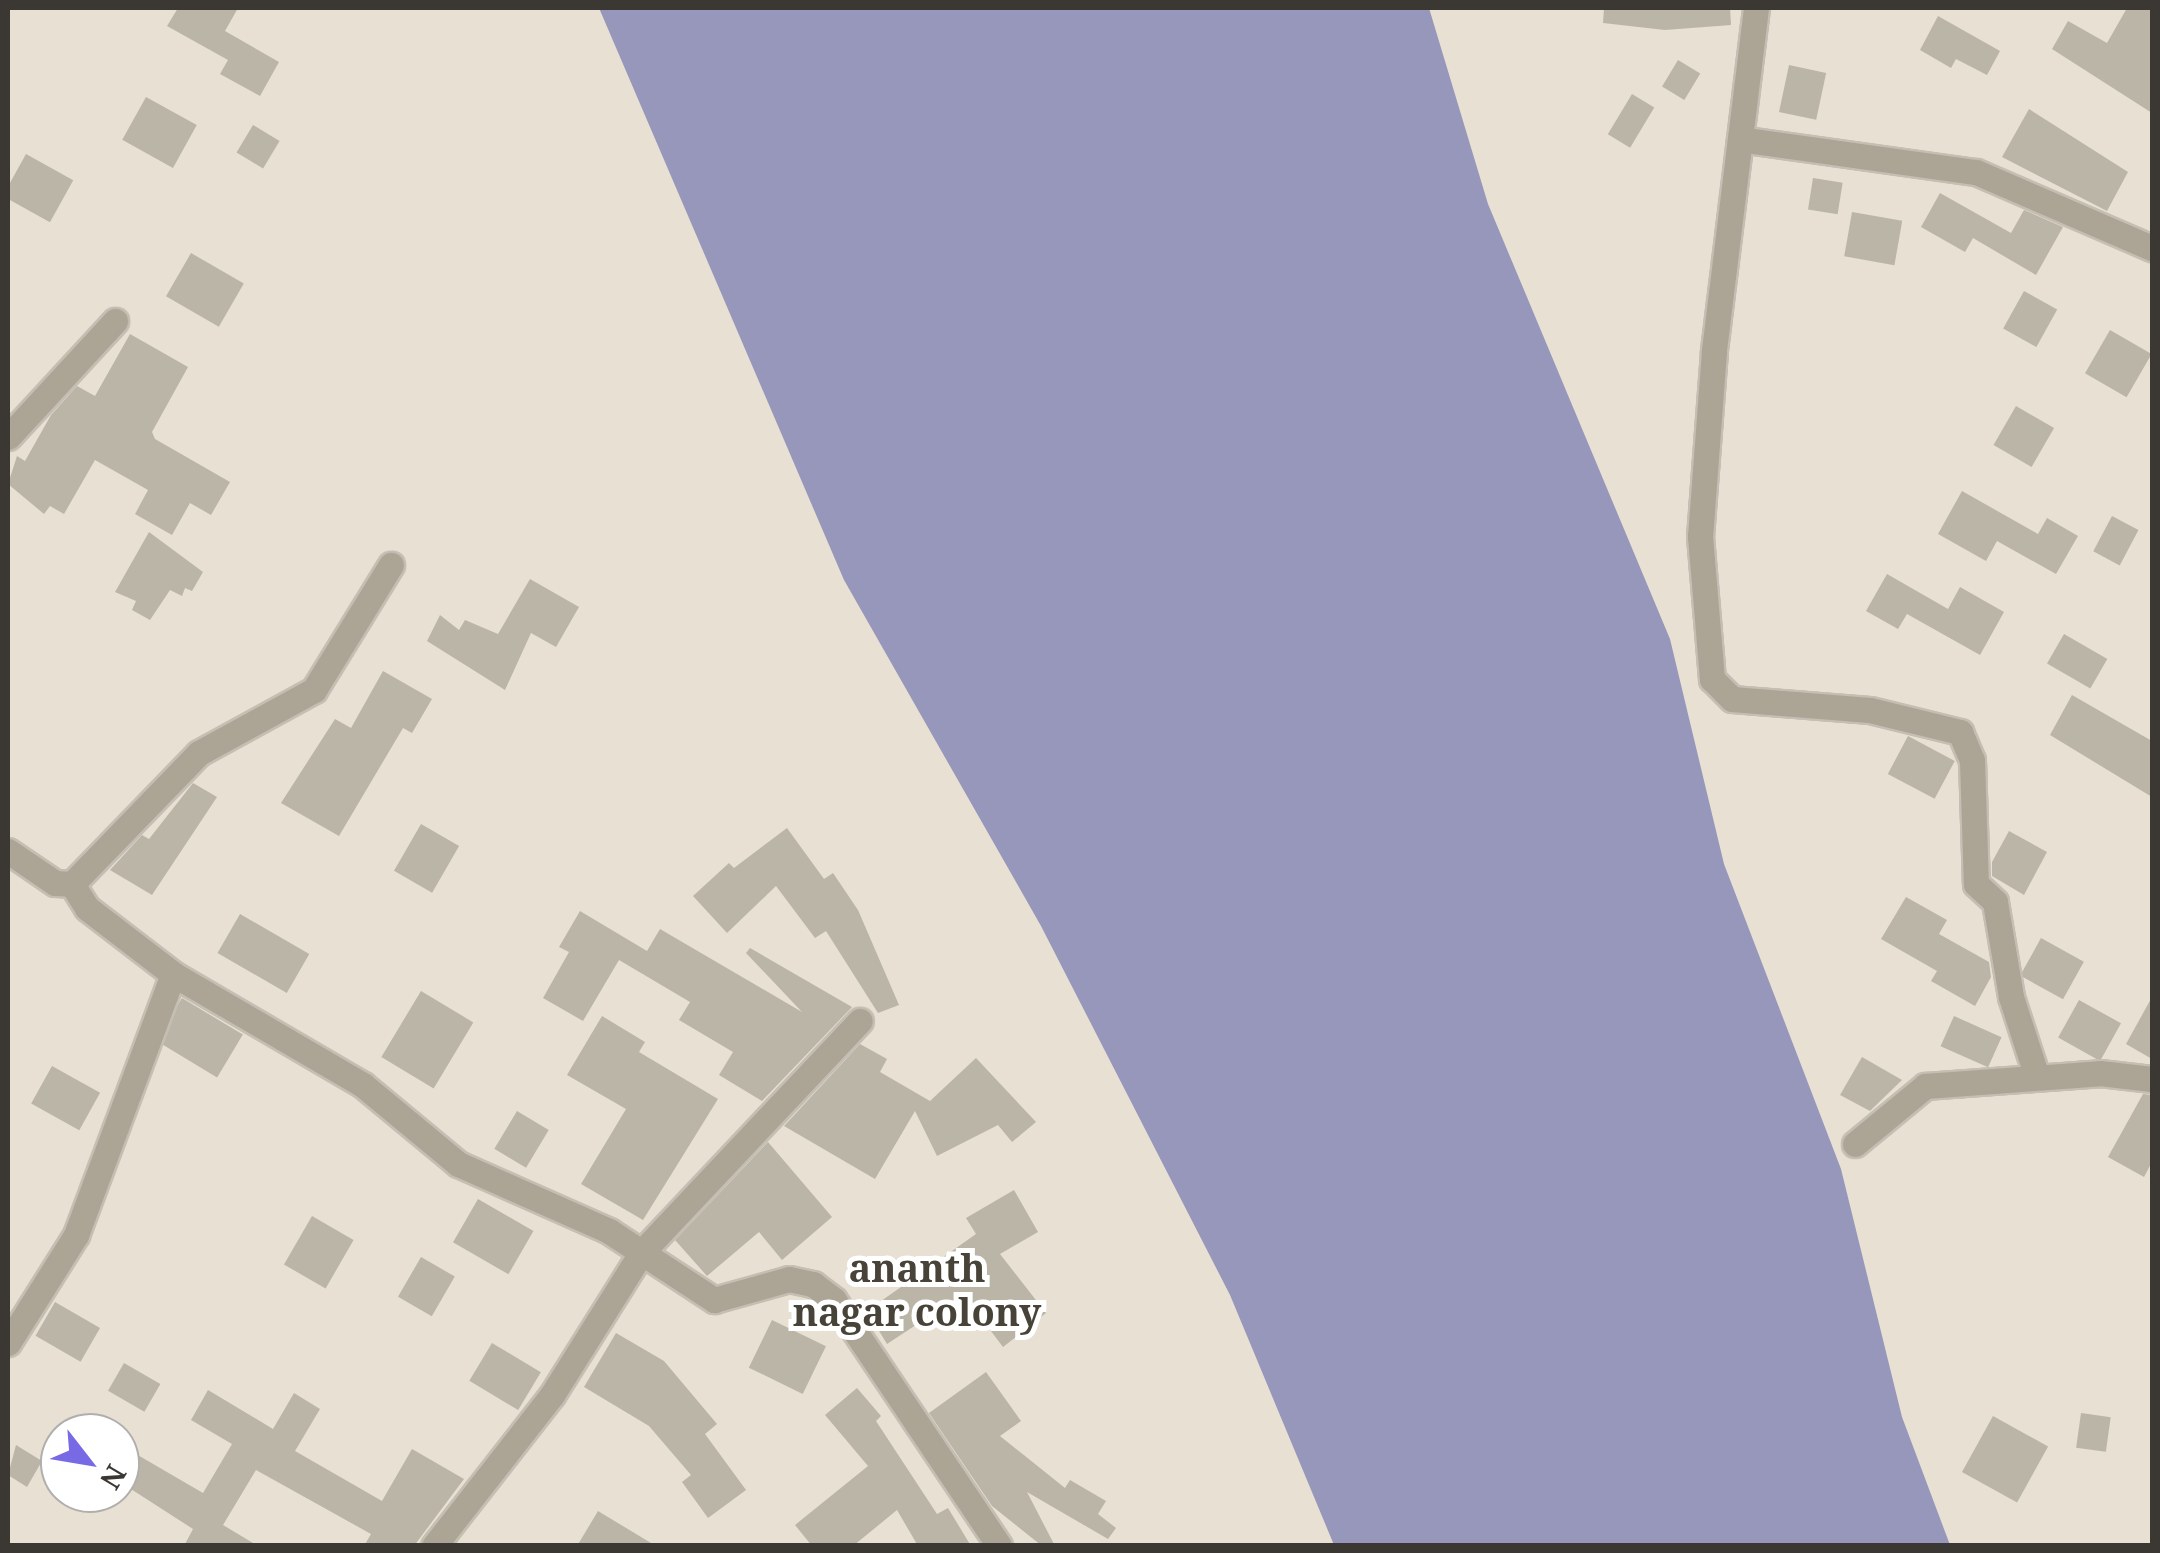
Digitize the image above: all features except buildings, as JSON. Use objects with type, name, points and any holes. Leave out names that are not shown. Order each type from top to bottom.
[{"type":"street","points":[[1756,8],[1700,536],[1712,679],[1732,699],[1870,710],[1960,732],[1972,760],[1976,884],[1994,902],[2011,997],[2037,1077]]},
{"type":"street","points":[[1740,138],[1976,172],[2152,248]]},
{"type":"street","points":[[8,437],[115,321]]},
{"type":"street","points":[[72,884],[198,753],[314,690],[392,566]]},
{"type":"street","points":[[8,850],[55,882],[72,884]]},
{"type":"street","points":[[72,884],[87,908],[173,974],[363,1086],[458,1164],[610,1231],[714,1300],[790,1278],[813,1284],[834,1300],[999,1546]]},
{"type":"street","points":[[8,1344],[76,1235],[173,974]]},
{"type":"street","points":[[434,1546],[552,1395],[641,1253],[860,1021]]},
{"type":"street","points":[[1855,1144],[1924,1086],[2100,1073],[2152,1079]]},
{"type":"water","points":[[599,8],[1429,8],[1488,204],[1670,639],[1724,864],[1841,1169],[1902,1417],[1950,1545],[1334,1545],[1230,1295],[1041,926],[844,580]]},
{"type":"district","name":"ananth nagar colony","points":[[917,1290]]}]
